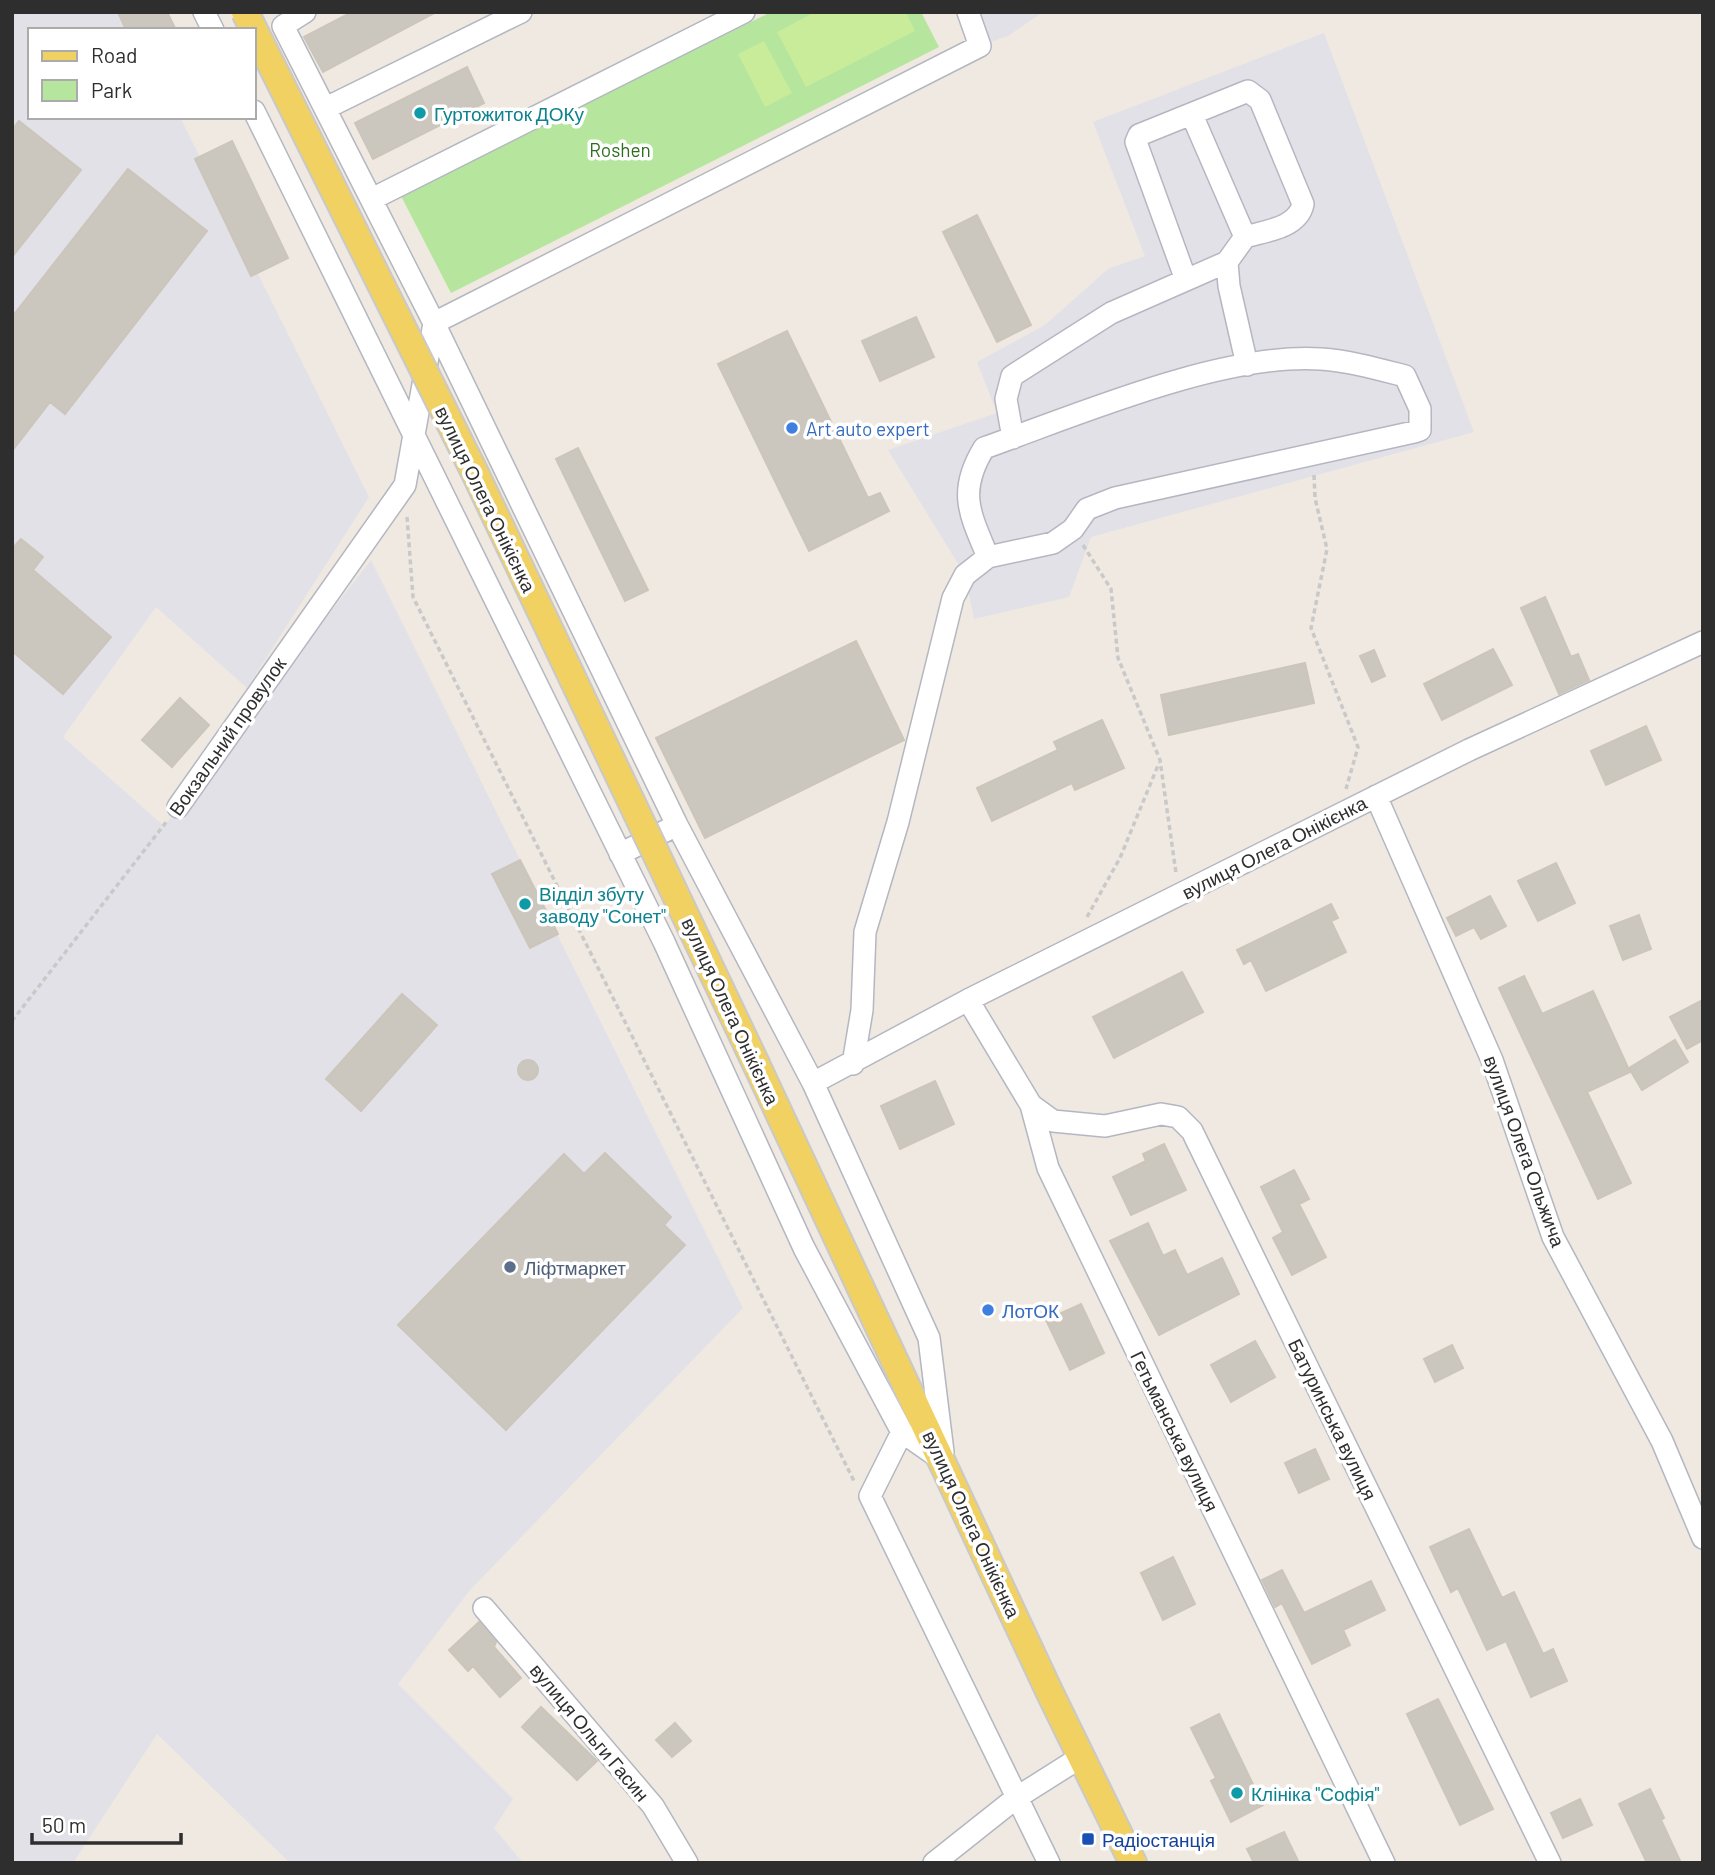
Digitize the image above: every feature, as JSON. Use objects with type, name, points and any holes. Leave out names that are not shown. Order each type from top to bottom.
[{"type":"main road","name":"вулиця Олега Онікієнка","points":[[245,12],[253,28]]},
{"type":"main road","name":"вулиця Олега Онікієнка","points":[[256,34],[474,471],[1133,1863]]},
{"type":"street","points":[[204,12],[212,28]]},
{"type":"street","points":[[305,12],[283,26],[434,323],[677,825],[813,1083],[929,1338],[944,1461]]},
{"type":"street","points":[[326,108],[521,12]]},
{"type":"street","points":[[372,199],[744,12]]},
{"type":"street","points":[[434,323],[981,46],[968,12]]},
{"type":"street","points":[[1013,438],[1006,399],[1012,376],[1111,313],[1227,262],[1245,237],[1290,223],[1301,213],[1303,204],[1260,100],[1248,91],[1139,135],[1136,142],[1186,280]]},
{"type":"street","points":[[256,115],[664,942],[804,1248],[902,1432],[944,1461]]},
{"type":"street","points":[[1192,115],[1245,237]]},
{"type":"street","points":[[1227,262],[1229,286],[1247,365]]},
{"type":"street","name":"Вокзальний провулок","points":[[178,807],[405,485],[434,323]]},
{"type":"street","points":[[853,1064],[862,1010],[865,932],[898,822],[953,598],[965,575],[988,557],[1053,543],[1073,529],[1087,509],[1115,498],[1420,430],[1420,409],[1405,376],[1321,358],[1270,360],[1188,377],[984,448],[971,469],[968,510],[988,557]]},
{"type":"street","name":"вулиця Олега Онікієнка","points":[[813,1083],[853,1064],[968,1000],[1376,796],[1703,642]]},
{"type":"street","name":"вулиця Олега Ольжича","points":[[1376,796],[1492,1060],[1553,1237],[1662,1441],[1703,1538]]},
{"type":"street","points":[[620,854],[677,825]]},
{"type":"street","name":"Гетьманська вулиця","points":[[968,1000],[1031,1105],[1048,1168],[1384,1863]]},
{"type":"street","name":"Батуринська вулиця","points":[[1031,1105],[1053,1121],[1105,1126],[1161,1114],[1178,1117],[1192,1131],[1550,1863]]},
{"type":"street","points":[[902,1432],[870,1496],[1049,1863]]},
{"type":"street","name":"вулиця Ольги Гасин","points":[[484,1608],[653,1806],[687,1863]]},
{"type":"street","points":[[934,1863],[1016,1798],[1081,1757]]},
{"type":"path","points":[[1314,454],[1315,498],[1327,549],[1311,628],[1358,747],[1339,815]]},
{"type":"path","points":[[405,485],[413,597],[856,1485],[870,1496]]},
{"type":"path","points":[[1073,529],[1111,589],[1118,658],[1160,760],[1170,816],[1178,895]]},
{"type":"path","points":[[1069,950],[1120,858],[1160,760]]},
{"type":"path","name":"Вокзальний провулок","points":[[12,1021],[178,807]]},
{"type":"shaded area","points":[[12,12],[144,12],[149,28],[28,28],[28,119],[181,119],[369,497],[247,688],[156,607],[63,737],[164,826],[371,560],[743,1308],[470,1590],[398,1684],[513,1799],[494,1828],[523,1863],[290,1863],[157,1734],[73,1863],[12,1863]]},
{"type":"shaded area","points":[[968,12],[1043,12],[1008,36],[980,46]]},
{"type":"shaded area","points":[[1324,33],[1474,432],[1091,537],[1069,597],[974,619],[965,575],[888,450],[997,413],[977,362],[1045,325],[1108,269],[1145,256],[1093,122]]},
{"type":"green space","name":"Roshen","points":[[771,12],[921,12],[939,47],[451,293],[400,194]]},
{"type":"green space","points":[[815,12],[906,12],[915,31],[806,87],[777,32]]},
{"type":"green space","points":[[764,41],[792,93],[765,107],[738,54]]},
{"type":"building","points":[[118,12],[167,12],[175,28],[125,28]]},
{"type":"building","points":[[352,12],[436,12],[323,72],[304,37]]},
{"type":"building","name":"Гуртожиток ДОКу","points":[[467,67],[484,103],[373,159],[355,123]]},
{"type":"building","points":[[19,121],[81,170],[12,257],[12,130]]},
{"type":"building","points":[[232,141],[288,258],[251,276],[195,159]]},
{"type":"building","points":[[128,169],[207,231],[65,414],[50,402],[12,451],[12,317]]},
{"type":"building","points":[[977,215],[1031,325],[997,342],[943,232]]},
{"type":"building","points":[[916,317],[934,357],[880,381],[862,341]]},
{"type":"building","name":"Art auto expert","points":[[787,331],[868,498],[880,493],[889,511],[809,551],[718,364]]},
{"type":"building","points":[[578,448],[648,590],[625,601],[556,459]]},
{"type":"building","points":[[21,539],[43,557],[33,570],[111,637],[63,694],[12,651],[12,549]]},
{"type":"building","points":[[1545,597],[1571,657],[1578,654],[1589,680],[1559,694],[1521,608]]},
{"type":"building","points":[[856,641],[904,740],[705,838],[656,738]]},
{"type":"building","points":[[1493,649],[1512,685],[1442,720],[1424,684]]},
{"type":"building","points":[[1374,650],[1385,676],[1372,682],[1360,656]]},
{"type":"building","points":[[1305,663],[1314,703],[1169,735],[1161,695]]},
{"type":"building","points":[[180,698],[209,725],[172,767],[142,740]]},
{"type":"building","points":[[1102,720],[1124,768],[1075,790],[1072,783],[992,821],[977,788],[1058,750],[1054,742]]},
{"type":"building","points":[[1646,726],[1661,760],[1606,785],[1591,751]]},
{"type":"building","name":"Відділ збуту заводу \"Сонет\"","points":[[520,860],[558,934],[530,948],[492,874]]},
{"type":"building","points":[[1556,863],[1575,903],[1538,921],[1518,881]]},
{"type":"building","points":[[1490,896],[1506,926],[1481,939],[1474,927],[1456,936],[1447,918]]},
{"type":"building","points":[[1331,904],[1338,918],[1331,921],[1346,952],[1266,991],[1251,960],[1244,964],[1237,950]]},
{"type":"building","points":[[1639,915],[1651,949],[1623,960],[1610,926]]},
{"type":"building","points":[[1182,972],[1203,1012],[1114,1058],[1093,1017]]},
{"type":"building","points":[[1524,976],[1542,1014],[1593,991],[1630,1072],[1587,1092],[1631,1183],[1598,1199],[1499,988]]},
{"type":"building","points":[[402,994],[437,1025],[361,1111],[326,1079]]},
{"type":"building","points":[[1703,1000],[1703,1040],[1687,1049],[1670,1017]]},
{"type":"building","points":[[1675,1040],[1688,1062],[1642,1090],[1629,1068]]},
{"type":"building","points":[[528,1060],[535,1063],[538,1070],[535,1077],[528,1080],[521,1077],[518,1070],[521,1063]]},
{"type":"building","points":[[935,1081],[954,1124],[900,1149],[881,1106]]},
{"type":"building","points":[[1164,1144],[1186,1190],[1131,1215],[1113,1177],[1146,1161],[1143,1154]]},
{"type":"building","points":[[605,1153],[671,1217],[664,1225],[685,1245],[506,1430],[398,1325],[564,1154],[584,1174]]},
{"type":"building","points":[[1294,1170],[1309,1199],[1299,1204],[1326,1257],[1292,1275],[1273,1238],[1283,1232],[1261,1187]]},
{"type":"building","points":[[1148,1223],[1163,1256],[1175,1250],[1187,1275],[1222,1258],[1239,1294],[1159,1335],[1110,1241]]},
{"type":"building","points":[[1081,1304],[1104,1353],[1070,1370],[1046,1320]]},
{"type":"building","points":[[1255,1341],[1275,1377],[1231,1402],[1211,1365]]},
{"type":"building","points":[[1452,1345],[1463,1368],[1435,1382],[1424,1359]]},
{"type":"building","points":[[1315,1449],[1329,1479],[1299,1493],[1285,1463]]},
{"type":"building","points":[[1469,1529],[1502,1598],[1514,1592],[1543,1654],[1553,1649],[1567,1681],[1531,1697],[1506,1641],[1487,1650],[1458,1588],[1451,1592],[1430,1547]]},
{"type":"building","points":[[1173,1557],[1195,1604],[1163,1620],[1141,1573]]},
{"type":"building","points":[[1282,1570],[1304,1613],[1371,1581],[1385,1610],[1343,1630],[1350,1645],[1312,1664],[1282,1603],[1275,1607],[1262,1580]]},
{"type":"building","points":[[479,1622],[496,1642],[494,1647],[521,1678],[500,1697],[473,1666],[468,1671],[449,1650]]},
{"type":"building","points":[[1438,1699],[1493,1809],[1460,1825],[1407,1714]]},
{"type":"building","points":[[541,1707],[597,1761],[577,1780],[522,1727]]},
{"type":"building","points":[[1219,1714],[1263,1805],[1231,1822],[1211,1781],[1216,1778],[1191,1728]]},
{"type":"building","points":[[675,1723],[691,1741],[672,1757],[656,1740]]},
{"type":"building","points":[[1650,1789],[1681,1863],[1647,1863],[1619,1804]]},
{"type":"building","points":[[1580,1799],[1592,1825],[1563,1838],[1551,1813]]},
{"type":"building","points":[[1284,1832],[1299,1863],[1254,1863],[1247,1849]]},
{"type":"place","name":"Гуртожиток ДОКу","points":[[420,113]]},
{"type":"place","name":"Art auto expert","points":[[792,428]]},
{"type":"place","name":"Відділ збуту заводу \"Сонет\"","points":[[525,904]]},
{"type":"place","name":"Ліфтмаркет","points":[[510,1267]]},
{"type":"place","name":"ЛотОК","points":[[988,1310]]},
{"type":"place","name":"Клініка \"Софія\"","points":[[1237,1793]]},
{"type":"place","name":"Радіостанція","points":[[1088,1839]]}]
